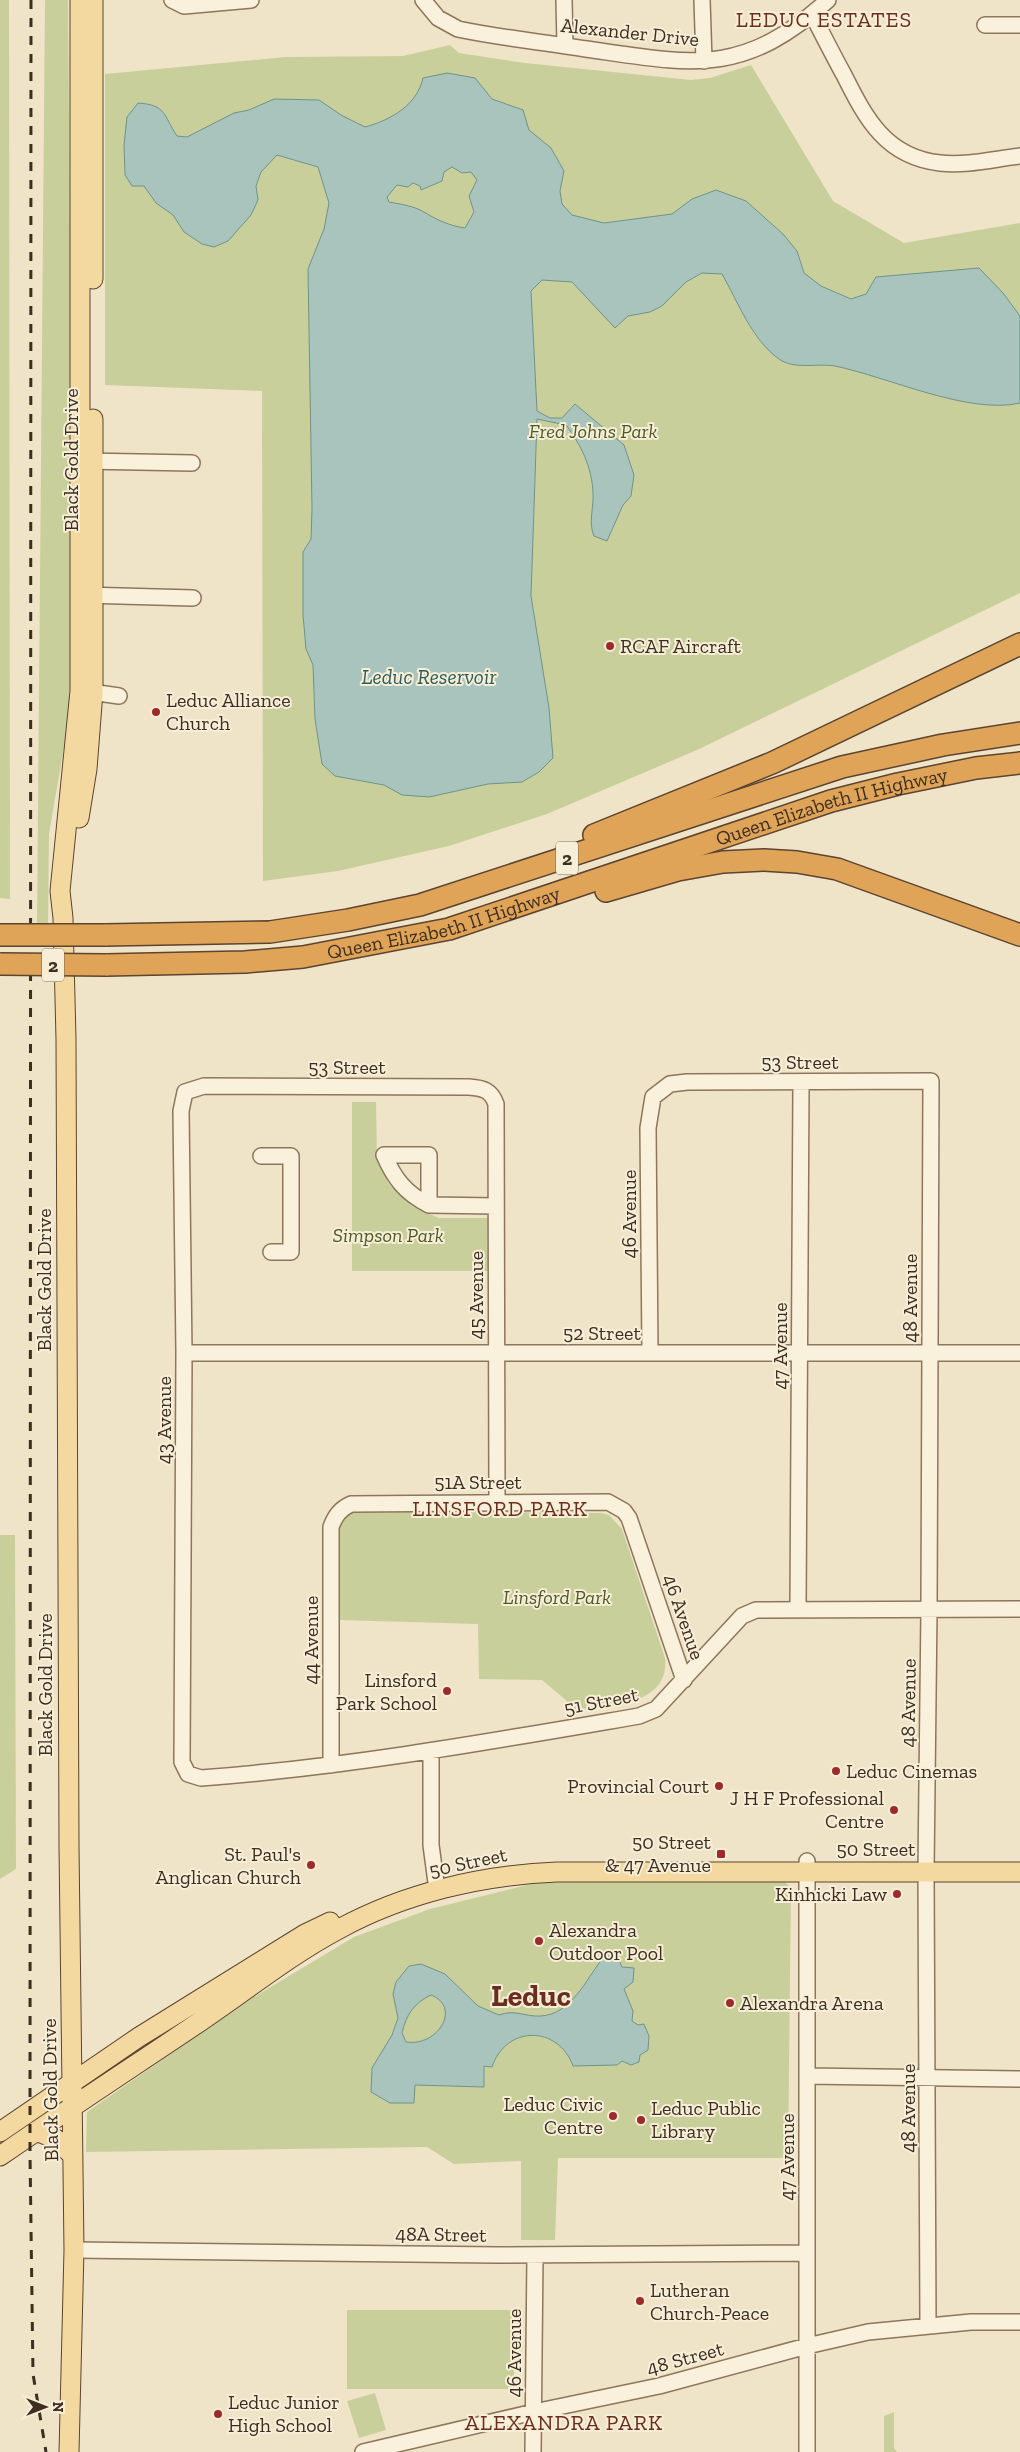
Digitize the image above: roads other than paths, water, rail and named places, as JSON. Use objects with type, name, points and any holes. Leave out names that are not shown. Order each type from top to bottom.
[{"type":"highway","points":[[420,905],[772,763],[1020,644]]},
{"type":"highway","name":"Queen Elizabeth II Highway","points":[[0,935],[270,932],[348,920],[420,905],[834,770],[942,745],[1020,733]]},
{"type":"highway","name":"Queen Elizabeth II Highway","points":[[0,964],[106,965],[246,962],[303,957],[449,929],[831,802],[927,778],[976,768],[1020,763]]},
{"type":"highway","points":[[449,929],[549,910],[678,870],[722,862],[764,860],[797,862],[837,869],[1020,935]]},
{"type":"main road","name":"Black Gold Drive","points":[[80,0],[87,461]]},
{"type":"main road","name":"Black Gold Drive","points":[[69,2445],[74,2250],[68,1827],[66,1039],[63,918],[60,891],[74,764],[86,692],[93,0]]},
{"type":"main road","name":"50 Street","points":[[0,2132],[72,2081],[305,1934],[372,1901],[436,1885],[525,1874],[807,1866],[926,1866],[1020,1860]]},
{"type":"main road","name":"50 Street","points":[[926,1866],[1020,1872]]},
{"type":"main road","name":"50 Street","points":[[0,2156],[294,1956],[340,1928],[436,1885]]},
{"type":"main road","points":[[72,2039],[80,2054],[86,2058],[93,2061],[105,2060]]},
{"type":"main road","points":[[36,2131],[56,2139],[73,2156]]},
{"type":"street","points":[[172,0],[184,6],[251,0]]},
{"type":"street","name":"Alexander Drive","points":[[423,0],[438,18],[458,29],[673,61],[704,61],[752,50],[786,33],[828,0]]},
{"type":"street","points":[[564,0],[565,46]]},
{"type":"street","points":[[702,0],[704,61]]},
{"type":"street","points":[[812,14],[864,114],[887,141],[903,151],[924,160],[941,163],[972,163],[1020,156]]},
{"type":"street","points":[[985,25],[1020,25]]},
{"type":"street","points":[[87,461],[192,463]]},
{"type":"street","points":[[86,595],[193,598]]},
{"type":"street","points":[[86,692],[119,696]]},
{"type":"street","name":"53 Street","points":[[670,1084],[687,1082],[931,1081]]},
{"type":"street","name":"48 Avenue","points":[[928,2325],[926,1866],[930,1609],[931,1081]]},
{"type":"street","name":"47 Avenue","points":[[798,1609],[801,1083]]},
{"type":"street","name":"46 Avenue","points":[[650,1353],[648,1128],[653,1096],[670,1084]]},
{"type":"street","name":"53 Street","points":[[204,1086],[469,1087],[488,1091]]},
{"type":"street","name":"43 Avenue","points":[[184,1768],[182,1762],[184,1353],[181,1111],[186,1092],[204,1086]]},
{"type":"street","name":"45 Avenue","points":[[488,1091],[496,1104],[497,1501]]},
{"type":"street","points":[[261,1156],[291,1156],[291,1252],[271,1252]]},
{"type":"street","points":[[429,1205],[496,1206]]},
{"type":"street","name":"52 Street","points":[[184,1353],[1020,1353]]},
{"type":"street","name":"51A Street","points":[[335,1516],[342,1508],[364,1502],[608,1502],[624,1511]]},
{"type":"street","name":"46 Avenue","points":[[624,1511],[629,1518],[684,1680]]},
{"type":"street","name":"44 Avenue","points":[[331,1765],[330,1541],[331,1527],[335,1516]]},
{"type":"street","name":"51 Street","points":[[184,1768],[188,1774],[201,1778],[331,1765],[431,1751],[639,1716],[656,1709],[749,1612],[798,1609],[1020,1609]]},
{"type":"street","points":[[431,1751],[431,1845],[436,1885]]},
{"type":"street","name":"47 Avenue","points":[[807,1866],[807,2452]]},
{"type":"street","points":[[807,2076],[1020,2078]]},
{"type":"street","name":"48A Street","points":[[74,2250],[535,2255],[807,2253]]},
{"type":"street","name":"46 Avenue","points":[[533,2452],[535,2255]]},
{"type":"street","name":"48 Street","points":[[363,2452],[534,2412],[659,2386],[807,2346],[868,2332],[928,2325],[1020,2322]]},
{"type":"water","name":"Leduc Reservoir","points":[[447,73],[475,78],[492,99],[523,110],[529,130],[551,148],[564,171],[560,191],[562,204],[572,215],[604,223],[672,214],[692,199],[716,190],[746,201],[783,234],[797,251],[804,273],[821,286],[851,299],[866,294],[876,277],[979,268],[1003,293],[1020,316],[1020,403],[1000,405],[977,404],[928,393],[835,366],[799,365],[779,359],[769,351],[753,331],[722,274],[702,273],[686,282],[662,306],[650,312],[628,316],[615,328],[572,282],[542,280],[531,291],[537,411],[550,418],[562,418],[575,404],[624,445],[634,475],[631,496],[623,505],[607,541],[594,536],[591,526],[592,483],[588,465],[581,448],[566,425],[537,419],[531,596],[549,708],[553,758],[539,772],[522,782],[488,784],[429,797],[402,795],[384,785],[335,776],[322,764],[315,719],[313,665],[306,649],[303,615],[303,552],[311,539],[312,509],[308,269],[324,229],[329,203],[318,167],[277,155],[261,172],[256,186],[258,200],[251,215],[228,241],[214,247],[202,244],[184,232],[173,215],[156,203],[144,186],[132,186],[125,175],[124,145],[127,117],[138,103],[154,106],[163,112],[177,136],[187,137],[234,113],[249,110],[274,99],[319,100],[341,115],[365,127],[393,116],[402,110],[415,96],[423,78]],"holes":[[[452,167],[462,173],[471,172],[477,180],[469,196],[474,212],[465,228],[444,222],[416,208],[389,202],[387,197],[397,185],[408,187],[413,183],[420,186],[421,190],[442,181],[444,172]]]},
{"type":"water","points":[[609,1956],[617,1956],[622,1967],[634,1968],[633,1982],[624,1989],[633,2011],[632,2021],[638,2025],[644,2024],[649,2036],[648,2050],[640,2055],[639,2062],[631,2065],[622,2061],[617,2065],[573,2066],[566,2053],[556,2043],[544,2037],[532,2035],[520,2037],[508,2043],[499,2053],[492,2067],[484,2066],[484,2087],[415,2085],[414,2103],[390,2103],[371,2092],[372,2068],[392,2035],[398,2018],[393,1994],[396,1982],[409,1966],[421,1964],[445,1974],[478,2006],[499,2015],[515,2013],[541,2016],[552,2014],[569,2003],[584,1986],[602,1959]],"holes":[[[431,1995],[440,2001],[445,2008],[442,2025],[428,2038],[418,2042],[406,2042],[402,2033],[406,2021],[415,2006]]]},
{"type":"railway","points":[[31,0],[30,2154],[33,2374],[46,2452]]},
{"type":"place","name":"RCAF Aircraft","points":[[610,646]]},
{"type":"place","name":"Leduc Alliance Church","points":[[156,712]]},
{"type":"place","name":"Linsford Park School","points":[[447,1691]]},
{"type":"place","name":"Leduc Cinemas","points":[[836,1771]]},
{"type":"place","name":"Provincial Court","points":[[719,1786]]},
{"type":"place","name":"J H F Professional Centre","points":[[894,1810]]},
{"type":"place","name":"50 Street & 47 Avenue","points":[[721,1854]]},
{"type":"place","name":"St. Paul's Anglican Church","points":[[311,1865]]},
{"type":"place","name":"Kinhicki Law","points":[[897,1894]]},
{"type":"place","name":"Alexandra Outdoor Pool","points":[[539,1941]]},
{"type":"place","name":"Alexandra Arena","points":[[730,2003]]},
{"type":"place","name":"Leduc Civic Centre","points":[[613,2116]]},
{"type":"place","name":"Leduc Public Library","points":[[641,2120]]},
{"type":"place","name":"Lutheran Church-Peace","points":[[640,2301]]},
{"type":"place","name":"Leduc Junior High School","points":[[218,2414]]},
{"type":"district","name":"LEDUC ESTATES","points":[[824,19]]},
{"type":"district","name":"LINSFORD PARK","points":[[500,1508]]},
{"type":"district","name":"Leduc","points":[[531,1996]]},
{"type":"district","name":"ALEXANDRA PARK","points":[[564,2422]]},
{"type":"park label","name":"Fred Johns Park","points":[[593,431]]},
{"type":"park label","name":"Simpson Park","points":[[388,1235]]},
{"type":"park label","name":"Linsford Park","points":[[557,1597]]}]
